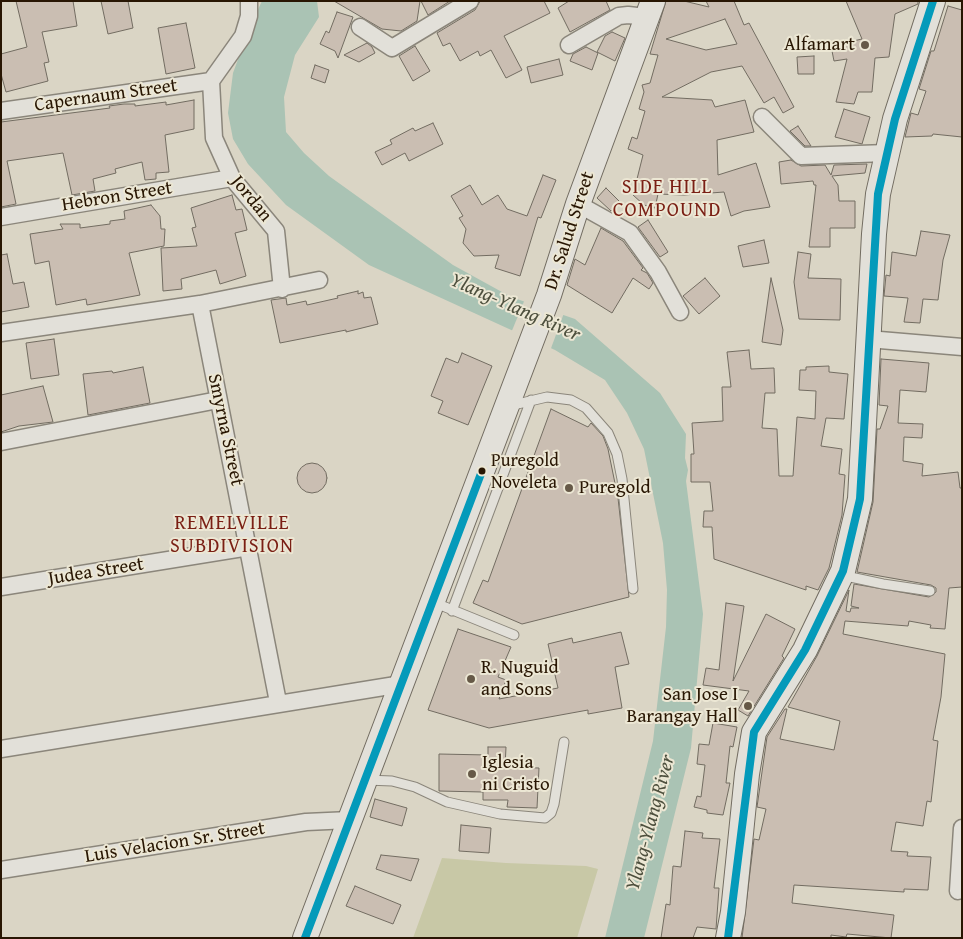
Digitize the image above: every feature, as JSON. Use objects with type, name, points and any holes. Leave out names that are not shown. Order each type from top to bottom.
[{"type":"main road","points":[[728,938],[733,912],[754,732],[805,650],[841,575],[860,499],[866,425],[868,339],[874,234],[878,194],[887,153],[933,1]]},
{"type":"main road","name":"Dr. Salud Street","points":[[305,938],[402,684],[443,607],[506,407],[549,295],[578,204],[649,9]]},
{"type":"street","points":[[212,81],[243,36],[249,16],[249,1]]},
{"type":"street","points":[[360,27],[392,48],[470,1]]},
{"type":"street","points":[[569,45],[619,16],[649,9]]},
{"type":"street","name":"Capernaum Street","points":[[1,111],[212,81]]},
{"type":"street","name":"Jordan","points":[[212,81],[214,138],[232,178],[276,231],[282,289]]},
{"type":"street","points":[[762,117],[802,156],[887,153]]},
{"type":"street","name":"Hebron Street","points":[[1,217],[232,178]]},
{"type":"street","points":[[578,204],[630,233],[658,272],[680,312]]},
{"type":"street","points":[[1,333],[200,304],[282,289],[319,280]]},
{"type":"street","name":"Smyrna Street","points":[[200,304],[278,702]]},
{"type":"street","points":[[868,339],[962,347]]},
{"type":"street","points":[[1,442],[218,400]]},
{"type":"street","name":"Judea Street","points":[[1,587],[249,547]]},
{"type":"street","points":[[1,749],[278,702],[402,684]]},
{"type":"street","name":"Luis Velacion Sr. Street","points":[[1,870],[306,822],[350,820]]},
{"type":"street","points":[[958,891],[962,828]]},
{"type":"lane","points":[[506,407],[531,400],[553,397],[571,400],[586,408],[608,433],[617,454],[622,479],[633,589]]},
{"type":"lane","points":[[514,635],[443,607],[531,400]]},
{"type":"lane","points":[[841,575],[930,591]]},
{"type":"lane","points":[[365,780],[392,781],[415,787],[447,802],[500,814],[543,818],[550,815],[554,804],[564,742]]},
{"type":"shaded area","points":[[442,858],[586,866],[598,869],[577,938],[413,938]]},
{"type":"water","name":"Ylang-Ylang River","points":[[262,1],[317,1],[319,17],[295,55],[284,97],[286,132],[304,153],[329,176],[453,265],[511,297],[575,319],[660,393],[686,434],[685,458],[688,470],[686,481],[703,614],[691,748],[644,938],[605,938],[653,741],[666,627],[667,590],[663,543],[644,449],[627,413],[605,380],[555,350],[369,265],[286,205],[248,164],[233,139],[228,113],[233,73],[251,24]]},
{"type":"pier","points":[[525,299],[564,313],[550,351],[511,333]]},
{"type":"building","points":[[16,1],[73,1],[77,26],[42,32],[49,62],[44,63],[48,81],[6,92],[1,74],[1,54],[27,47]]},
{"type":"building","points":[[101,1],[128,1],[133,28],[108,34]]},
{"type":"building","points":[[334,1],[420,1],[417,21],[401,31],[382,29]]},
{"type":"building","points":[[421,1],[450,1],[428,15]]},
{"type":"building","points":[[480,1],[544,1],[550,13],[504,36],[522,70],[506,78],[491,50],[480,56],[478,51],[460,61],[450,43],[443,46],[437,33],[475,10]]},
{"type":"building","points":[[569,1],[606,1],[610,10],[570,32],[558,8]]},
{"type":"building","points":[[666,1],[684,1],[709,7],[706,1],[734,1],[744,25],[749,23],[794,107],[783,113],[774,97],[764,103],[742,66],[711,72],[662,97],[712,100],[715,107],[745,100],[754,132],[717,140],[718,175],[756,163],[770,207],[744,211],[731,216],[724,192],[684,195],[658,194],[655,208],[644,205],[633,195],[643,155],[628,149],[632,137],[637,139],[645,111],[639,109],[644,92],[642,85],[650,83],[658,55],[650,54]],"holes":[[[725,19],[737,44],[706,50],[666,39]]]},
{"type":"building","points":[[846,1],[918,1],[918,4],[895,14],[889,57],[875,58],[872,92],[858,92],[854,104],[836,102],[847,59],[834,61],[831,46],[862,39]]},
{"type":"building","points":[[948,6],[962,10],[962,137],[933,134],[932,136],[905,137],[911,113],[918,115],[926,91],[919,89],[931,51],[934,51]]},
{"type":"building","points":[[337,12],[353,17],[338,58],[335,51],[320,44],[326,31],[329,33]]},
{"type":"building","points":[[186,23],[195,68],[166,74],[158,28]]},
{"type":"building","points":[[612,32],[625,38],[615,61],[597,52],[605,36]]},
{"type":"building","points":[[367,43],[375,53],[359,62],[344,55]]},
{"type":"building","points":[[415,46],[430,71],[413,81],[399,56]]},
{"type":"building","points":[[586,47],[598,53],[592,70],[570,61],[573,54]]},
{"type":"building","points":[[814,56],[814,74],[798,74],[797,57]]},
{"type":"building","points":[[559,59],[563,75],[531,83],[527,67]]},
{"type":"building","points":[[315,65],[329,70],[325,83],[311,78]]},
{"type":"building","points":[[194,100],[194,129],[165,135],[169,172],[156,173],[156,179],[145,180],[142,162],[115,169],[116,173],[93,179],[95,191],[72,195],[63,153],[7,161],[16,204],[1,207],[1,122],[110,108],[109,106],[124,104],[135,104],[135,106],[166,102],[166,105]]},
{"type":"building","points":[[844,109],[870,117],[862,144],[835,137]]},
{"type":"building","points":[[433,123],[443,144],[409,161],[405,153],[382,165],[375,152],[392,144],[390,140],[413,128],[415,131]]},
{"type":"building","points":[[798,126],[811,146],[805,146],[790,131]]},
{"type":"building","points":[[791,160],[801,166],[825,165],[831,175],[834,165],[867,164],[865,173],[832,176],[838,185],[839,201],[855,201],[855,228],[830,228],[830,247],[809,247],[816,185],[814,185],[813,181],[781,184],[779,162]]},
{"type":"building","points":[[543,175],[556,180],[541,218],[538,217],[520,276],[495,268],[499,255],[474,256],[463,243],[466,229],[459,218],[463,216],[451,196],[470,185],[482,205],[498,195],[507,209],[527,216]]},
{"type":"building","points":[[606,188],[620,202],[611,211],[597,198]]},
{"type":"building","points":[[232,195],[236,210],[242,209],[247,230],[235,233],[246,276],[220,284],[216,270],[181,279],[182,289],[163,291],[161,248],[197,246],[192,228],[196,227],[191,208]]},
{"type":"building","points":[[151,205],[160,216],[161,229],[165,229],[164,246],[129,253],[140,295],[87,305],[86,299],[56,305],[49,261],[35,264],[30,234],[63,229],[60,224],[80,224],[80,228],[110,224],[110,221],[125,219],[124,211]]},
{"type":"building","points":[[648,220],[668,252],[660,257],[638,227]]},
{"type":"building","points":[[601,228],[623,241],[643,268],[641,270],[647,273],[653,283],[649,289],[633,278],[612,313],[567,285],[575,259],[585,265]]},
{"type":"building","points":[[921,231],[950,235],[943,260],[938,300],[923,299],[920,323],[904,322],[908,298],[884,296],[886,275],[890,276],[892,252],[916,256]]},
{"type":"building","points":[[764,240],[769,263],[743,267],[738,246]]},
{"type":"building","points":[[798,252],[811,254],[808,278],[841,279],[840,320],[799,319],[794,282]]},
{"type":"building","points":[[7,254],[13,284],[24,282],[29,307],[1,312],[1,255]]},
{"type":"building","points":[[705,278],[720,296],[699,314],[683,296]]},
{"type":"building","points":[[771,278],[783,330],[781,345],[762,342]]},
{"type":"building","points":[[358,291],[358,294],[363,292],[364,298],[371,297],[378,324],[346,332],[346,330],[280,343],[271,300],[286,298],[287,305],[306,301],[307,305]]},
{"type":"building","points":[[54,339],[59,375],[31,379],[26,343]]},
{"type":"building","points":[[749,350],[751,369],[774,368],[775,393],[765,393],[762,428],[777,429],[779,476],[793,476],[797,417],[815,419],[816,391],[799,390],[800,370],[806,370],[806,367],[829,366],[829,372],[848,374],[844,419],[826,418],[821,446],[842,449],[839,474],[845,475],[842,515],[829,568],[818,590],[806,586],[806,590],[714,559],[712,527],[703,527],[704,511],[713,511],[710,482],[691,482],[691,454],[694,454],[692,423],[723,421],[722,387],[731,387],[727,352]]},
{"type":"building","points":[[462,353],[492,366],[468,425],[438,413],[443,401],[431,396],[446,358],[458,363]]},
{"type":"building","points":[[881,359],[929,363],[926,392],[900,390],[898,423],[923,424],[922,438],[904,437],[903,461],[923,464],[922,476],[958,472],[960,488],[962,488],[962,587],[949,588],[945,629],[930,628],[931,625],[909,621],[908,626],[845,621],[843,634],[945,654],[941,697],[933,740],[938,741],[931,802],[927,801],[923,826],[896,822],[891,851],[908,852],[907,856],[931,857],[928,890],[904,889],[904,892],[794,885],[792,903],[894,915],[891,938],[847,934],[846,937],[831,935],[831,938],[742,938],[754,839],[759,840],[766,809],[757,807],[767,737],[785,709],[787,709],[780,739],[834,750],[840,721],[788,707],[817,656],[849,590],[846,611],[850,612],[851,608],[859,608],[851,606],[854,584],[929,597],[936,592],[936,588],[931,585],[857,572],[873,502],[877,429],[880,429],[888,406],[879,405]]},
{"type":"building","points":[[143,367],[150,403],[88,415],[83,374],[112,371],[113,373]]},
{"type":"building","points":[[43,386],[53,422],[19,426],[1,432],[1,395]]},
{"type":"building","name":"Puregold","points":[[551,409],[588,427],[591,423],[603,436],[608,449],[618,498],[629,597],[522,624],[473,603],[483,580],[488,582]]},
{"type":"building","points":[[312,463],[323,467],[327,478],[323,489],[312,493],[301,489],[297,478],[301,467]]},
{"type":"building","points":[[726,603],[744,606],[733,681],[766,614],[795,629],[782,656],[784,658],[748,716],[738,710],[749,691],[703,685],[706,668],[719,670]]},
{"type":"building","points":[[458,629],[511,647],[498,677],[506,680],[499,699],[558,688],[548,644],[572,638],[573,643],[621,632],[629,664],[615,667],[622,708],[588,714],[588,710],[489,728],[428,710]]},
{"type":"building","points":[[713,723],[737,727],[733,747],[730,746],[726,783],[730,783],[723,815],[707,813],[707,810],[694,807],[697,796],[701,797],[705,765],[697,764],[699,744],[709,745]]},
{"type":"building","name":"Iglesia ni Cristo","points":[[488,747],[506,747],[505,767],[539,768],[537,808],[507,807],[508,800],[483,800],[483,792],[439,791],[439,754],[488,755]]},
{"type":"building","points":[[375,799],[407,808],[402,826],[370,817]]},
{"type":"building","points":[[461,825],[491,828],[489,853],[459,851]]},
{"type":"building","points":[[685,831],[703,833],[702,838],[720,839],[714,888],[719,888],[716,929],[697,927],[693,938],[661,938],[666,904],[670,905],[673,866],[681,867]]},
{"type":"building","points":[[381,855],[419,859],[411,881],[376,869]]},
{"type":"building","points":[[355,886],[401,905],[393,924],[346,906]]},
{"type":"transit line","points":[[728,938],[754,732],[805,650],[843,571],[860,499],[878,194],[895,119],[933,1]]},
{"type":"transit line","points":[[305,938],[482,471]]},
{"type":"place","name":"Alfamart","points":[[865,45]]},
{"type":"place","name":"Puregold Noveleta","points":[[482,471]]},
{"type":"place","name":"Puregold","points":[[569,488]]},
{"type":"place","name":"R. Nuguid and Sons","points":[[471,679]]},
{"type":"place","name":"San Jose I Barangay Hall","points":[[748,706]]},
{"type":"place","name":"Iglesia ni Cristo","points":[[472,774]]},
{"type":"district","name":"SIDE HILL COMPOUND","points":[[667,200]]},
{"type":"district","name":"REMELVILLE SUBDIVISION","points":[[232,536]]}]
